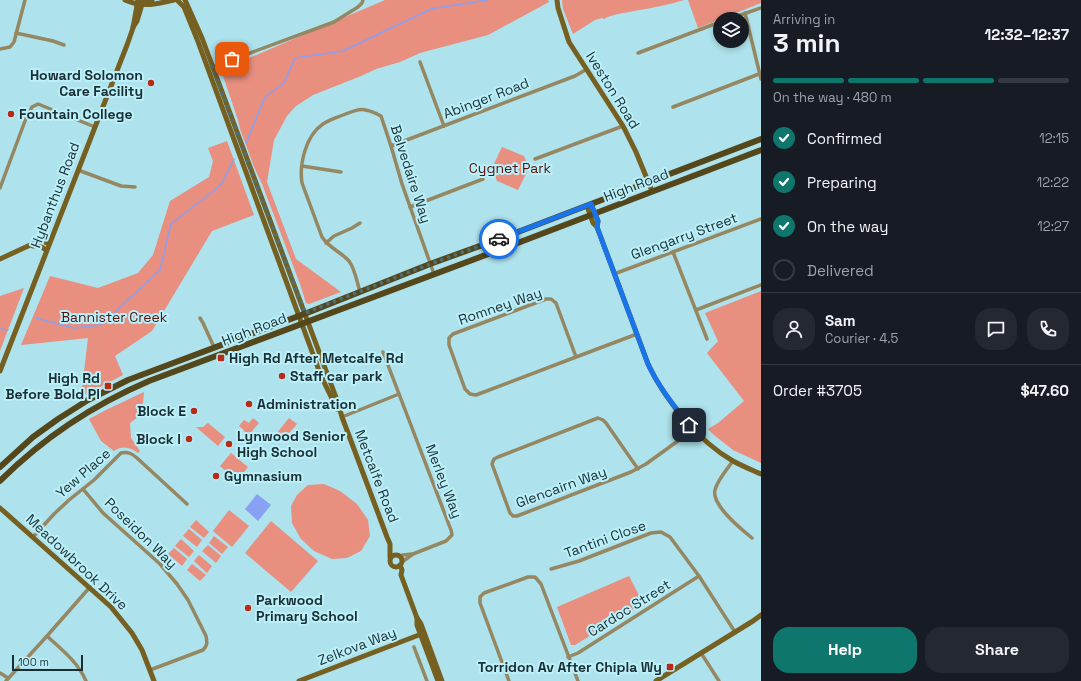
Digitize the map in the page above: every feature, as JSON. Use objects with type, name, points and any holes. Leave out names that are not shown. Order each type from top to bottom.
[{"type":"main road","name":"High Road","points":[[0,467],[33,437],[58,419],[110,388],[141,374],[761,139]]},
{"type":"main road","name":"High Road","points":[[0,481],[40,445],[63,428],[126,391],[761,150]]},
{"type":"street","points":[[0,49],[10,47],[14,42],[25,0]]},
{"type":"street","points":[[125,0],[157,4],[177,0]]},
{"type":"street","points":[[140,2],[152,0]]},
{"type":"street","name":"Metcalfe Road","points":[[177,0],[184,7],[210,67],[274,244],[337,400],[390,544],[402,559],[401,576]]},
{"type":"street","name":"Metcalfe Road","points":[[185,0],[202,38],[210,67]]},
{"type":"street","points":[[210,67],[334,22],[358,7],[363,0]]},
{"type":"street","name":"Iveston Road","points":[[557,0],[558,8],[569,42],[623,126],[636,152],[652,191]]},
{"type":"street","name":"Hybanthus Road","points":[[0,371],[121,60],[132,28],[137,21],[140,2]]},
{"type":"street","points":[[747,12],[761,8]]},
{"type":"street","points":[[638,53],[713,25]]},
{"type":"street","points":[[16,33],[53,41],[64,45]]},
{"type":"street","points":[[749,33],[761,79]]},
{"type":"street","points":[[420,62],[444,126]]},
{"type":"street","name":"Abinger Road","points":[[391,146],[575,76],[587,69]]},
{"type":"street","points":[[674,107],[759,74]]},
{"type":"street","points":[[0,188],[25,121],[32,107],[35,105],[38,104],[95,127]]},
{"type":"street","name":"Belvedaire Way","points":[[360,292],[350,264],[322,237],[302,183],[301,176],[305,149],[308,141],[318,128],[326,122],[358,109],[371,111],[381,116],[402,184],[434,274]]},
{"type":"street","points":[[535,158],[623,126]]},
{"type":"street","points":[[302,166],[340,172]]},
{"type":"street","points":[[78,170],[121,186],[135,187]]},
{"type":"street","points":[[410,207],[483,179]]},
{"type":"street","points":[[589,205],[593,215],[598,221],[597,227],[652,373],[669,399],[693,430],[733,461],[761,474]]},
{"type":"street","name":"Glengarry Street","points":[[614,274],[761,219]]},
{"type":"street","points":[[326,242],[334,236],[360,223]]},
{"type":"street","points":[[0,259],[41,240],[49,244]]},
{"type":"street","points":[[30,246],[40,245],[46,250]]},
{"type":"street","points":[[673,252],[707,339]]},
{"type":"street","points":[[696,310],[761,285]]},
{"type":"street","name":"Romney Way","points":[[576,357],[556,303],[546,299],[453,334],[449,338],[449,345],[465,389],[470,394],[476,395],[637,334]]},
{"type":"street","points":[[200,318],[214,347]]},
{"type":"street","name":"Merley Way","points":[[383,352],[452,535],[446,541],[413,554],[399,555]]},
{"type":"street","points":[[342,417],[399,394]]},
{"type":"street","name":"Glencairn Way","points":[[638,468],[606,423],[598,418],[498,457],[494,459],[492,464],[510,513],[513,516],[522,515],[638,468],[646,464],[693,430]]},
{"type":"street","name":"Yew Place","points":[[33,537],[69,500],[125,452],[130,453],[137,458],[187,504]]},
{"type":"street","points":[[733,461],[716,486],[714,492],[715,499],[730,518],[752,538]]},
{"type":"street","name":"Poseidon Way","points":[[83,489],[102,513],[160,564],[177,584],[188,600],[206,636],[206,646],[203,650],[150,670]]},
{"type":"street","name":"Meadowbrook Drive","points":[[0,508],[112,607],[132,633],[142,650],[154,681]]},
{"type":"street","name":"Tantini Close","points":[[551,569],[579,561],[651,533],[661,532],[670,537],[700,576],[735,632]]},
{"type":"street","name":"Metcalfe Road","points":[[390,544],[390,563],[401,576],[417,618],[421,624],[422,634],[438,681]]},
{"type":"street","points":[[390,558],[395,554],[399,555]]},
{"type":"street","name":"Merley Way","points":[[401,564],[413,554]]},
{"type":"street","points":[[394,567],[401,564]]},
{"type":"street","name":"Cardoc Street","points":[[568,657],[578,653],[700,576]]},
{"type":"street","points":[[509,681],[480,603],[480,597],[484,593],[528,577],[535,577],[541,584],[578,681]]},
{"type":"street","points":[[0,673],[7,680],[48,636],[90,587]]},
{"type":"street","points":[[656,681],[761,615]]},
{"type":"street","name":"Metcalfe Road","points":[[422,634],[442,681]]},
{"type":"street","name":"Zelkova Way","points":[[299,681],[422,634]]},
{"type":"street","points":[[48,636],[77,664],[86,681]]},
{"type":"street","points":[[414,647],[427,681]]},
{"type":"street","points":[[701,653],[719,681]]},
{"type":"green space","points":[[385,0],[548,0],[549,2],[488,35],[420,53],[313,95],[296,106],[287,116],[274,140],[267,182],[296,259],[341,292],[309,304],[306,303],[262,184],[254,167],[221,70]]},
{"type":"green space","points":[[562,0],[684,0],[595,20],[573,34],[563,9]]},
{"type":"green space","points":[[688,0],[761,0],[761,3],[738,12],[713,12],[713,22],[698,28]]},
{"type":"green space","name":"Bannister Creek","points":[[227,141],[254,215],[212,231],[152,331],[115,356],[123,375],[81,397],[88,338],[21,345],[50,276],[98,288],[138,273],[153,255],[170,201],[209,177],[213,161],[208,148]]},
{"type":"green space","name":"Cygnet Park","points":[[502,147],[524,156],[529,168],[518,190],[497,181],[492,168]]},
{"type":"green space","name":"Bannister Creek","points":[[24,288],[0,351],[0,296]]},
{"type":"green space","points":[[761,291],[761,463],[733,450],[708,429],[718,423],[744,401],[707,353],[718,341],[705,313]]},
{"type":"green space","points":[[144,392],[142,414],[130,423],[131,438],[140,451],[138,453],[132,449],[123,447],[114,451],[101,441],[89,419]]},
{"type":"green space","points":[[253,418],[259,423],[246,438],[244,436],[246,434],[239,426],[244,420],[249,423]]},
{"type":"green space","points":[[289,418],[297,424],[283,440],[276,434]]},
{"type":"green space","points":[[208,423],[225,437],[218,446],[196,427],[203,427]]},
{"type":"green space","points":[[231,453],[248,467],[237,481],[220,466]]},
{"type":"green space","points":[[324,484],[340,491],[357,504],[368,520],[370,536],[361,551],[347,558],[332,559],[314,551],[301,539],[292,523],[291,506],[297,495],[308,485]]},
{"type":"green space","points":[[229,510],[249,526],[232,547],[213,531]]},
{"type":"green space","points":[[196,520],[209,532],[204,538],[190,527]]},
{"type":"green space","points":[[271,521],[318,561],[291,592],[245,553]]},
{"type":"green space","points":[[189,529],[202,540],[197,547],[183,536]]},
{"type":"green space","points":[[214,536],[228,547],[222,554],[209,543]]},
{"type":"green space","points":[[181,539],[194,551],[189,557],[175,546]]},
{"type":"green space","points":[[208,545],[221,556],[216,563],[202,551]]},
{"type":"green space","points":[[174,548],[187,559],[182,566],[168,554]]},
{"type":"green space","points":[[199,555],[212,566],[207,573],[194,561]]},
{"type":"green space","points":[[192,564],[206,575],[200,581],[187,570]]},
{"type":"green space","points":[[629,576],[643,603],[575,645],[571,645],[557,607]]},
{"type":"water","points":[[257,494],[271,505],[258,521],[245,509]]},
{"type":"waterway","name":"Bannister Creek","points":[[246,143],[265,97],[284,83],[295,58],[343,51],[431,9],[487,0]]},
{"type":"waterway","name":"Bannister Creek","points":[[36,318],[73,328],[101,325],[160,270],[171,224],[221,185],[234,159]]},
{"type":"waterway","name":"Bannister Creek","points":[[0,329],[8,330]]},
{"type":"way so far","points":[[232,59],[212,66],[305,313],[430,264],[499,239]]},
{"type":"place","name":"Howard Solomon Care Facility","points":[[151,83]]},
{"type":"place","name":"Fountain College","points":[[11,114]]},
{"type":"place","name":"High Rd After Metcalfe Rd","points":[[221,358]]},
{"type":"place","name":"Staff car park","points":[[282,376]]},
{"type":"place","name":"High Rd Before Bold Pl","points":[[108,386]]},
{"type":"place","name":"Administration","points":[[249,404]]},
{"type":"place","name":"Block E","points":[[194,411]]},
{"type":"place","name":"Block I","points":[[189,439]]},
{"type":"place","name":"Lynwood Senior High School","points":[[229,444]]},
{"type":"place","name":"Gymnasium","points":[[216,476]]},
{"type":"place","name":"Parkwood Primary School","points":[[248,608]]},
{"type":"place","name":"Torridon Av After Chipla Wy","points":[[670,667]]},
{"type":"route","points":[[499,239],[591,204],[598,221],[597,227],[648,364],[665,393],[689,425]]}]
